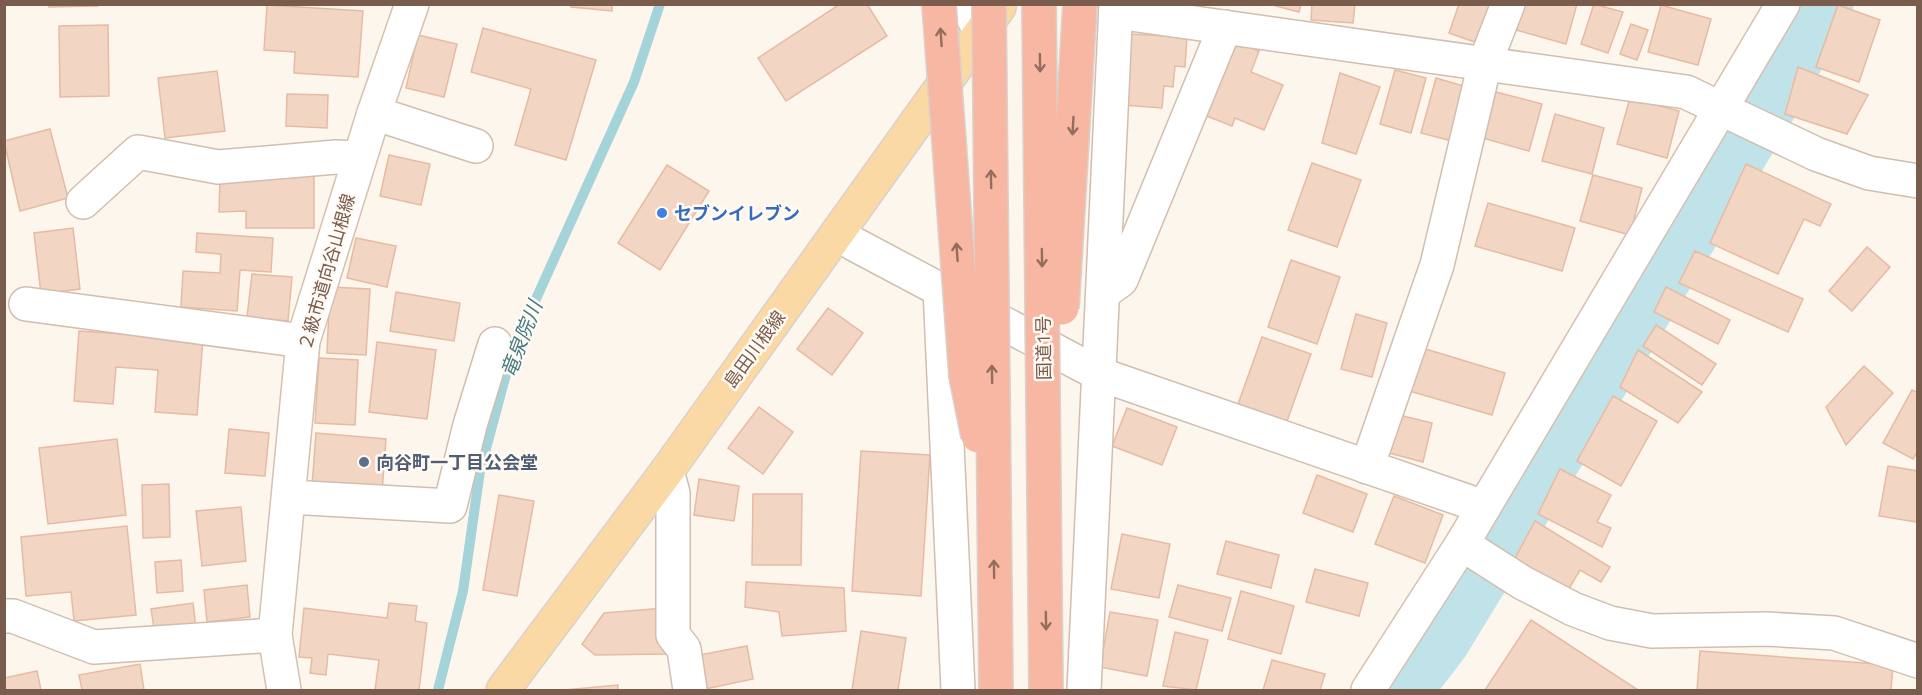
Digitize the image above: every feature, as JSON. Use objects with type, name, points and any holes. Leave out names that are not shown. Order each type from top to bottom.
[{"type":"highway","points":[[939,4],[966,376],[994,518]]},
{"type":"highway","name":"国道1号","points":[[1039,4],[1046,690]]},
{"type":"highway","points":[[1045,570],[1080,4]]},
{"type":"highway","points":[[979,14],[994,518],[996,690]]},
{"type":"main road","name":"島田川根線","points":[[503,690],[667,471],[838,232],[979,14],[1001,4]]},
{"type":"street","name":"２級市道向谷山根線","points":[[284,690],[275,635],[303,341],[359,158],[412,4]]},
{"type":"street","points":[[1367,467],[1437,265],[1485,63],[1508,4]]},
{"type":"street","points":[[1368,690],[1462,544],[1783,4]]},
{"type":"street","points":[[1084,690],[1116,8],[1244,20],[1485,63],[1686,92],[1722,106],[1816,154],[1869,173],[1917,181]]},
{"type":"street","points":[[1103,293],[1121,280],[1244,20]]},
{"type":"street","points":[[374,113],[476,146]]},
{"type":"street","points":[[82,202],[138,152],[218,167],[336,157],[359,158]]},
{"type":"street","points":[[838,232],[854,244],[1099,374],[1484,507]]},
{"type":"street","points":[[940,288],[958,690]]},
{"type":"street","points":[[26,304],[303,341]]},
{"type":"street","points":[[289,497],[450,506],[470,426],[495,344]]},
{"type":"street","points":[[667,471],[673,493],[673,635],[684,649],[690,690]]},
{"type":"street","points":[[1462,544],[1573,609],[1610,623],[1652,631],[1767,629],[1834,633],[1917,662]]},
{"type":"street","points":[[4,616],[13,616],[94,647],[275,635]]},
{"type":"building","points":[[49,4],[98,4],[98,6],[49,7]]},
{"type":"building","points":[[571,4],[612,4],[612,11],[571,7]]},
{"type":"building","points":[[840,4],[867,4],[887,36],[786,101],[758,58]]},
{"type":"building","points":[[1268,4],[1301,4],[1299,12]]},
{"type":"building","points":[[1312,4],[1355,4],[1353,23],[1311,20]]},
{"type":"building","points":[[1459,4],[1496,4],[1483,45],[1449,33]]},
{"type":"building","points":[[1523,4],[1577,4],[1566,44],[1516,30]]},
{"type":"building","points":[[1594,4],[1623,12],[1608,53],[1581,44]]},
{"type":"building","points":[[267,5],[363,11],[358,77],[294,73],[295,52],[264,50]]},
{"type":"building","points":[[1661,5],[1711,19],[1698,65],[1648,52]]},
{"type":"building","points":[[1838,5],[1880,20],[1859,82],[1816,67]]},
{"type":"building","points":[[1631,24],[1648,30],[1637,60],[1620,54]]},
{"type":"building","points":[[108,25],[109,96],[60,97],[59,26]]},
{"type":"building","points":[[483,28],[596,60],[566,160],[515,145],[531,89],[471,72]]},
{"type":"building","points":[[1129,34],[1187,37],[1185,67],[1175,66],[1173,87],[1164,86],[1162,108],[1124,105]]},
{"type":"building","points":[[418,35],[457,44],[444,97],[406,88]]},
{"type":"building","points":[[1234,41],[1259,51],[1251,72],[1283,85],[1264,130],[1235,118],[1232,126],[1204,115]]},
{"type":"building","points":[[1798,67],[1868,95],[1847,134],[1785,114]]},
{"type":"building","points":[[1395,70],[1426,78],[1411,133],[1380,124]]},
{"type":"building","points":[[217,71],[225,131],[165,138],[158,78]]},
{"type":"building","points":[[1340,73],[1380,87],[1356,154],[1322,143]]},
{"type":"building","points":[[1436,78],[1467,87],[1452,141],[1421,133]]},
{"type":"building","points":[[1492,91],[1542,104],[1529,151],[1479,137]]},
{"type":"building","points":[[287,94],[328,95],[327,128],[286,126]]},
{"type":"building","points":[[1630,98],[1679,111],[1667,158],[1617,144]]},
{"type":"building","points":[[1555,114],[1604,128],[1592,174],[1542,161]]},
{"type":"building","points":[[50,129],[68,198],[20,211],[4,141]]},
{"type":"building","points":[[389,155],[430,164],[421,205],[380,196]]},
{"type":"building","points":[[1312,163],[1361,180],[1337,247],[1288,230]]},
{"type":"building","points":[[1746,164],[1831,204],[1820,226],[1804,219],[1778,274],[1710,243]]},
{"type":"building","points":[[667,165],[709,191],[660,270],[618,243]]},
{"type":"building","points":[[314,174],[314,228],[246,228],[246,211],[219,212],[220,178]]},
{"type":"building","points":[[1593,175],[1642,188],[1630,235],[1580,221]]},
{"type":"building","points":[[1488,203],[1575,228],[1562,271],[1475,246]]},
{"type":"building","points":[[73,228],[80,289],[41,294],[34,233]]},
{"type":"building","points":[[197,233],[273,238],[271,272],[240,270],[237,311],[181,307],[183,271],[220,273],[221,254],[196,252]]},
{"type":"building","points":[[356,238],[396,246],[387,287],[347,278]]},
{"type":"building","points":[[1867,247],[1890,267],[1852,311],[1829,291]]},
{"type":"building","points":[[1695,251],[1803,299],[1788,332],[1679,283]]},
{"type":"building","points":[[1291,260],[1340,277],[1317,344],[1268,327]]},
{"type":"building","points":[[252,274],[292,277],[288,321],[247,317]]},
{"type":"building","points":[[330,287],[370,289],[366,355],[327,353]]},
{"type":"building","points":[[1666,287],[1730,320],[1718,344],[1654,312]]},
{"type":"building","points":[[396,292],[460,303],[454,341],[390,331]]},
{"type":"building","points":[[828,308],[863,333],[832,375],[797,349]]},
{"type":"building","points":[[1356,314],[1387,323],[1372,377],[1341,369]]},
{"type":"building","points":[[1656,325],[1716,364],[1702,385],[1643,346]]},
{"type":"building","points":[[79,331],[203,339],[197,415],[155,412],[158,370],[116,367],[113,404],[74,401]]},
{"type":"building","points":[[1262,337],[1311,354],[1287,421],[1238,404]]},
{"type":"building","points":[[377,342],[436,350],[427,419],[369,412]]},
{"type":"building","points":[[1419,347],[1505,373],[1492,415],[1406,390]]},
{"type":"building","points":[[1638,350],[1702,392],[1678,423],[1620,387]]},
{"type":"building","points":[[319,358],[358,360],[355,425],[315,423]]},
{"type":"building","points":[[1864,366],[1893,393],[1846,445],[1826,407]]},
{"type":"building","points":[[1912,390],[1918,393],[1918,451],[1913,459],[1883,443]]},
{"type":"building","points":[[1613,396],[1657,421],[1621,486],[1577,461]]},
{"type":"building","points":[[759,407],[793,432],[763,474],[728,448]]},
{"type":"building","points":[[1127,408],[1177,427],[1162,465],[1112,446]]},
{"type":"building","points":[[1399,415],[1432,423],[1423,462],[1389,453]]},
{"type":"building","points":[[229,429],[269,433],[265,476],[225,473]]},
{"type":"building","points":[[316,433],[386,439],[382,492],[312,486]]},
{"type":"building","points":[[117,439],[126,515],[48,524],[39,448]]},
{"type":"building","points":[[861,451],[930,455],[921,596],[852,591]]},
{"type":"building","points":[[1888,466],[1918,471],[1917,522],[1879,516]]},
{"type":"building","points":[[1560,469],[1611,495],[1597,522],[1611,528],[1602,547],[1538,514]]},
{"type":"building","points":[[1317,475],[1367,494],[1353,532],[1303,513]]},
{"type":"building","points":[[699,479],[739,486],[734,521],[694,515]]},
{"type":"building","points":[[169,484],[170,537],[143,538],[142,485]]},
{"type":"building","points":[[753,494],[802,494],[801,565],[752,565]]},
{"type":"building","points":[[499,495],[534,501],[517,596],[483,590]]},
{"type":"building","points":[[1394,496],[1443,515],[1425,563],[1375,544]]},
{"type":"building","points":[[241,507],[246,561],[202,566],[196,511]]},
{"type":"building","points":[[1535,521],[1610,567],[1601,582],[1580,570],[1567,592],[1513,562]]},
{"type":"building","points":[[127,526],[136,615],[74,621],[71,592],[26,596],[21,537]]},
{"type":"building","points":[[1122,534],[1170,544],[1159,598],[1111,589]]},
{"type":"building","points":[[1226,541],[1279,555],[1271,588],[1217,574]]},
{"type":"building","points":[[181,560],[183,591],[157,593],[155,562]]},
{"type":"building","points":[[1315,569],[1368,583],[1359,616],[1306,602]]},
{"type":"building","points":[[746,582],[844,588],[846,631],[782,636],[779,612],[745,607]]},
{"type":"building","points":[[247,585],[250,617],[207,622],[204,590]]},
{"type":"building","points":[[1178,585],[1231,598],[1222,631],[1169,617]]},
{"type":"building","points":[[1241,591],[1294,606],[1281,654],[1228,639]]},
{"type":"building","points":[[193,603],[196,628],[155,634],[151,609]]},
{"type":"building","points":[[389,603],[417,606],[415,621],[427,623],[419,690],[375,690],[379,660],[328,654],[326,675],[310,673],[312,658],[299,657],[304,608],[387,618]]},
{"type":"building","points":[[664,608],[666,654],[595,655],[582,644],[604,613]]},
{"type":"building","points":[[1110,612],[1158,620],[1147,676],[1100,667]]},
{"type":"building","points":[[1531,620],[1638,690],[1485,690]]},
{"type":"building","points":[[861,631],[906,638],[898,690],[852,690]]},
{"type":"building","points":[[1175,632],[1208,640],[1196,690],[1163,686]]},
{"type":"building","points":[[747,646],[753,679],[705,689],[699,655]]},
{"type":"building","points":[[1700,651],[1893,665],[1891,690],[1697,690]]},
{"type":"building","points":[[1272,660],[1325,674],[1320,690],[1263,690]]},
{"type":"building","points":[[140,664],[144,690],[82,690],[79,675]]},
{"type":"building","points":[[37,671],[41,690],[4,690],[4,678]]},
{"type":"building","points":[[618,685],[618,690],[564,690]]},
{"type":"waterway","name":"竜泉院川","points":[[438,690],[463,591],[480,471],[512,352],[634,82],[660,4]]},
{"type":"waterway","points":[[1400,690],[1439,639],[1767,102],[1822,4]]},
{"type":"place","name":"セブンイレブン","points":[[662,213]]},
{"type":"place","name":"向谷町一丁目公会堂","points":[[364,462]]}]
